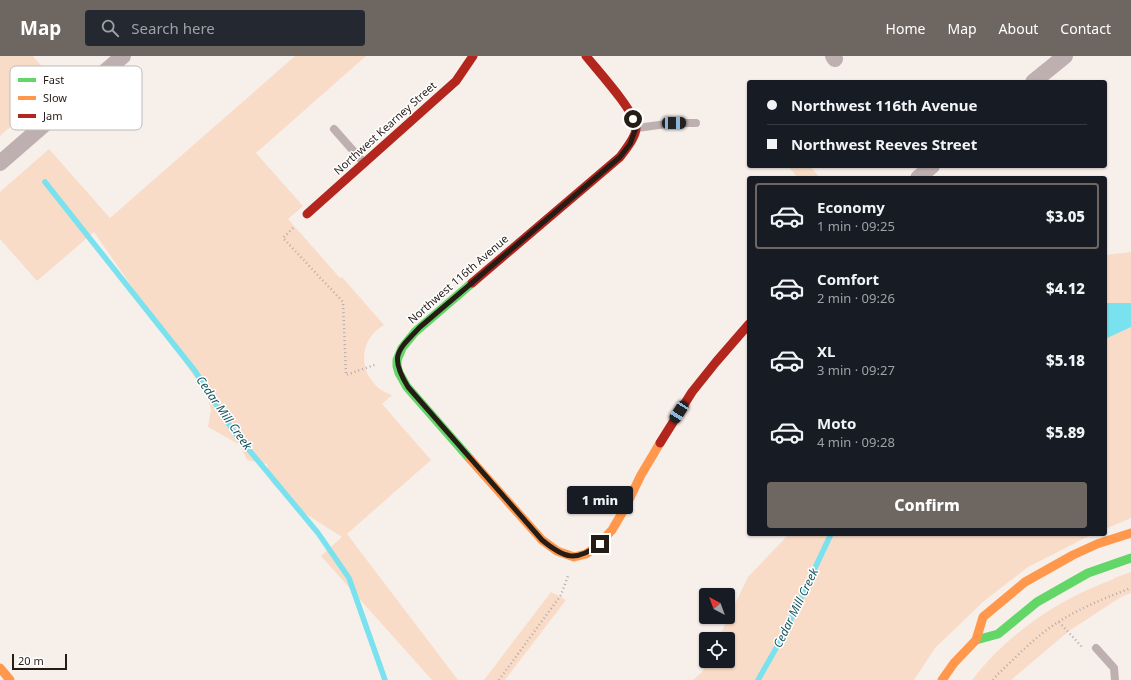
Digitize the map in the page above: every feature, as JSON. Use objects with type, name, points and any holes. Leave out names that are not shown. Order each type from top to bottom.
[{"type":"street","points":[[112,66],[123,56]]},
{"type":"street","name":"Northwest Kearney Street","points":[[307,214],[456,81],[474,56]]},
{"type":"street","points":[[586,56],[630,110],[636,128]]},
{"type":"street","points":[[1035,80],[1065,56]]},
{"type":"street","name":"Northwest 116th Avenue","points":[[396,357],[406,341],[420,327],[620,157],[630,144],[636,128]]},
{"type":"street","points":[[0,163],[38,130]]},
{"type":"street","points":[[920,176],[930,168]]},
{"type":"street","points":[[396,357],[398,372],[408,387],[542,540],[553,549],[576,557],[593,549],[607,536],[617,522],[664,436],[687,400],[747,326]]},
{"type":"street","points":[[942,680],[954,663],[976,640],[983,617],[1025,582],[1073,555],[1097,544],[1131,533]]},
{"type":"street","points":[[976,640],[998,634],[1037,602],[1088,573],[1131,558]]},
{"type":"street","points":[[0,668],[10,680]]},
{"type":"lane","points":[[636,128],[674,123],[696,123]]},
{"type":"lane","points":[[334,129],[364,163]]},
{"type":"lane","points":[[1096,648],[1114,668],[1115,680]]},
{"type":"path","points":[[307,214],[283,238],[343,302],[346,375],[396,357]]},
{"type":"path","points":[[499,680],[561,595],[576,557]]},
{"type":"path","points":[[993,680],[1042,633],[1093,603],[1131,588]]},
{"type":"path","points":[[1059,622],[1086,652],[1096,648]]},
{"type":"shaded area","points":[[0,56],[33,56],[42,66],[10,66],[10,127],[0,136]]},
{"type":"shaded area","points":[[295,56],[366,56],[256,153],[303,206],[288,219],[384,325],[374,332],[368,342],[364,362],[367,372],[373,382],[381,390],[392,395],[382,404],[431,460],[347,534],[458,680],[432,680],[321,556],[342,537],[298,509],[272,483],[267,464],[247,460],[240,445],[208,427],[211,410],[207,395],[94,232],[37,281],[0,239],[0,192],[49,149],[110,218]]},
{"type":"shaded area","points":[[790,168],[812,168],[818,176],[796,176]]},
{"type":"shaded area","points":[[1131,252],[1131,518],[1107,528],[1107,255]]},
{"type":"shaded area","points":[[787,536],[1089,536],[1028,567],[984,601],[935,648],[914,680],[693,680],[704,668],[735,668],[735,632],[721,632],[725,624],[735,624],[735,604],[748,577]]},
{"type":"shaded area","points":[[1131,572],[1131,593],[1121,597],[1069,631],[1011,680],[972,680],[1001,647],[1036,619],[1074,596]]},
{"type":"shaded area","points":[[551,592],[566,600],[505,680],[484,680]]},
{"type":"water","points":[[1107,303],[1131,303],[1131,327],[1107,338]]},
{"type":"waterway","name":"Cedar Mill Creek","points":[[45,182],[195,371],[234,432],[318,533],[349,578],[385,680]]},
{"type":"waterway","name":"Cedar Mill Creek","points":[[758,680],[783,636],[830,536]]},
{"type":"traffic: fast","points":[[470,459],[407,387],[399,373],[397,360],[402,348],[415,332],[472,283]]},
{"type":"traffic: fast","points":[[976,640],[998,634],[1037,602],[1088,573],[1131,558]]},
{"type":"traffic: slow","points":[[470,459],[542,540],[557,551],[574,557],[586,554],[596,547],[612,530],[660,443]]},
{"type":"traffic: slow","points":[[942,680],[954,663],[976,640],[983,617],[1025,582],[1073,555],[1097,544],[1131,533]]},
{"type":"traffic: slow","points":[[0,668],[10,680]]},
{"type":"traffic: jam","points":[[307,214],[456,81],[473,56]]},
{"type":"traffic: jam","points":[[472,283],[620,157],[633,139],[636,127],[629,111],[615,91],[586,56]]},
{"type":"traffic: jam","points":[[660,443],[692,392],[747,326]]},
{"type":"route","points":[[600,544],[585,554],[576,557],[553,549],[542,540],[408,387],[398,372],[396,357],[406,341],[420,327],[620,157],[630,144],[636,128],[633,119]]}]
